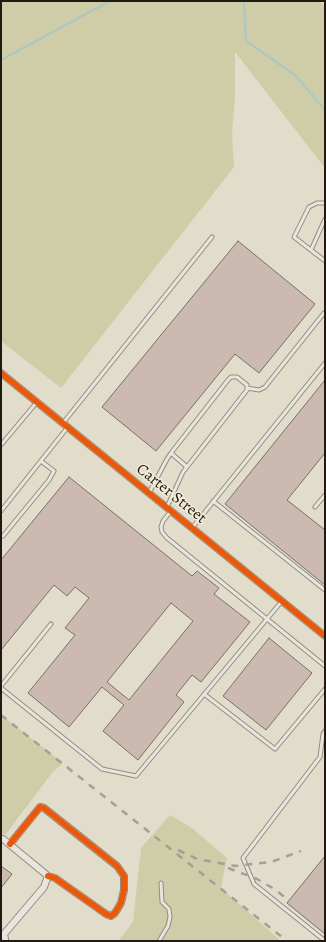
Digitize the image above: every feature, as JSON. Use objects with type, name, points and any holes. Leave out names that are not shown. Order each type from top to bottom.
[{"type":"street","name":"Carter Street","points":[[1,373],[325,636]]},
{"type":"street","points":[[1,839],[10,844],[48,876],[55,878],[106,914],[111,916],[115,913],[121,903],[124,890],[124,876],[117,866],[44,808],[40,807],[10,844]]},
{"type":"street","points":[[4,940],[4,934],[44,886],[48,876]]},
{"type":"lane","points":[[325,203],[317,203],[309,207],[294,237],[325,261]]},
{"type":"lane","points":[[311,250],[325,219]]},
{"type":"lane","points":[[1,511],[212,237]]},
{"type":"lane","points":[[247,388],[259,390],[264,388],[324,313]]},
{"type":"lane","points":[[192,528],[325,364]]},
{"type":"lane","points":[[149,493],[171,453],[232,377],[237,377],[247,385],[247,388]]},
{"type":"lane","points":[[247,388],[244,394],[183,472],[163,521],[161,527],[162,532],[167,538],[325,666]]},
{"type":"lane","points":[[1,445],[37,402]]},
{"type":"lane","points":[[171,453],[187,467]]},
{"type":"lane","points":[[1,535],[3,536],[49,480],[54,471],[41,461]]},
{"type":"lane","points":[[315,507],[325,495]]},
{"type":"lane","points":[[213,501],[325,590]]},
{"type":"lane","points":[[51,624],[1,687],[102,769],[136,776],[282,601]]},
{"type":"lane","points":[[204,694],[275,750],[325,689]]},
{"type":"lane","points":[[325,731],[323,734],[320,757],[243,858],[254,884],[325,941]]},
{"type":"lane","points":[[159,941],[168,926],[170,917],[169,909],[162,902],[161,883]]},
{"type":"shaded area","points":[[1,1],[319,1],[325,6],[325,168],[235,52],[235,98],[232,134],[234,167],[61,388],[1,341]]},
{"type":"shaded area","points":[[1,715],[63,763],[52,773],[6,834],[1,834]]},
{"type":"shaded area","points":[[170,815],[192,828],[227,858],[221,888],[281,941],[118,941],[133,922],[141,848]]},
{"type":"building","points":[[238,241],[315,304],[259,373],[235,354],[156,451],[102,407]]},
{"type":"building","points":[[325,380],[325,453],[287,500],[325,530],[325,585],[225,504]]},
{"type":"building","points":[[69,477],[192,576],[197,571],[219,588],[214,594],[250,622],[201,682],[192,675],[176,695],[184,702],[138,760],[103,731],[124,705],[102,687],[69,727],[28,693],[75,635],[65,628],[89,598],[75,587],[67,596],[54,585],[1,650],[1,560]],"holes":[[[171,603],[193,621],[129,700],[107,682]]]},
{"type":"building","points":[[269,638],[312,673],[266,730],[223,696]]},
{"type":"building","points":[[325,856],[325,934],[287,903]]},
{"type":"building","points":[[1,866],[12,874],[1,888]]},
{"type":"waterway","points":[[1,60],[110,1]]},
{"type":"waterway","points":[[244,1],[246,41],[295,75],[325,110]]},
{"type":"railway","points":[[1,715],[287,941]]},
{"type":"railway","points":[[178,850],[197,859],[235,866],[271,862],[301,851]]},
{"type":"railway","points":[[228,868],[257,879],[276,890],[289,901]]},
{"type":"cycle path","points":[[1,373],[325,636]]},
{"type":"cycle path","points":[[10,844],[40,807],[44,808],[117,866],[124,876],[124,890],[121,903],[115,913],[111,916],[55,878],[48,876]]}]
